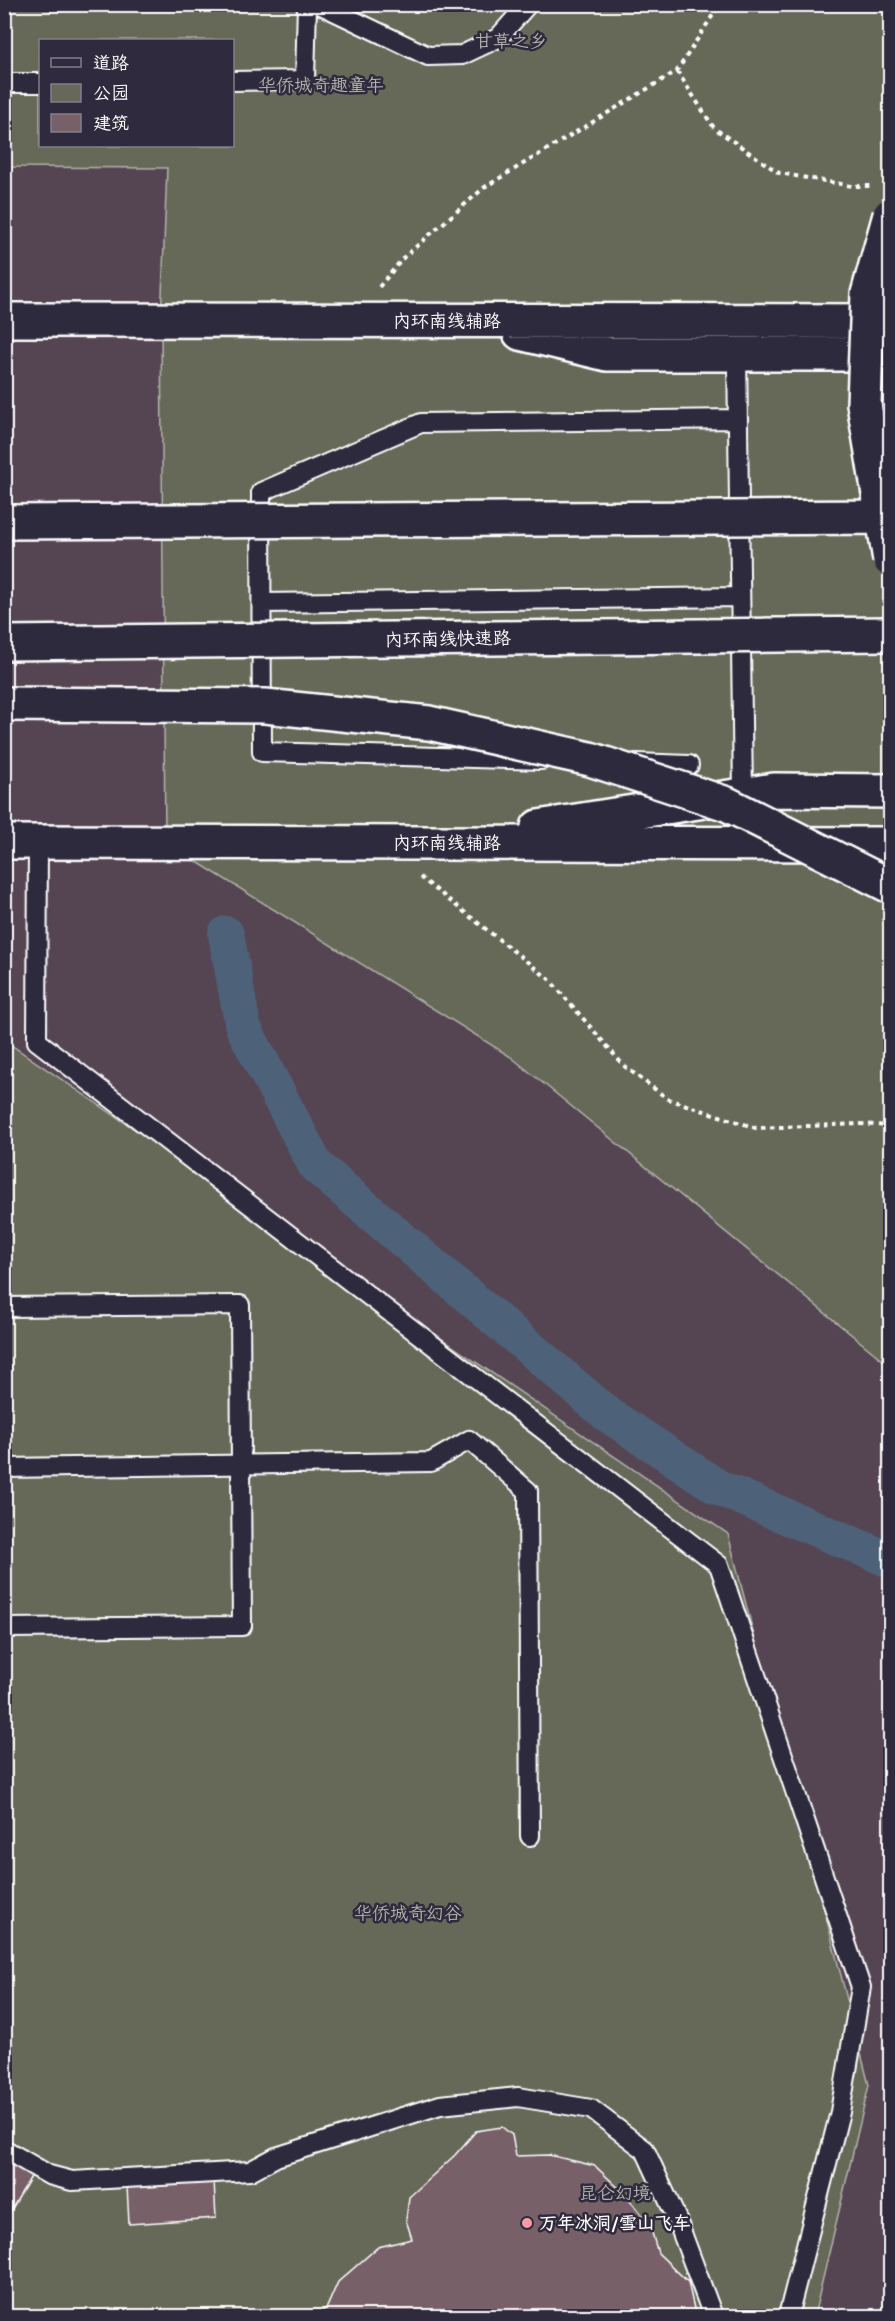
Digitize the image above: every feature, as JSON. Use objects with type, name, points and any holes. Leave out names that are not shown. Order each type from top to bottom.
[{"type":"main road","points":[[886,201],[868,294],[864,404],[891,560]]},
{"type":"main road","name":"内环南线辅路","points":[[4,320],[891,321]]},
{"type":"main road","points":[[467,321],[607,354],[891,354]]},
{"type":"main road","points":[[4,522],[891,517]]},
{"type":"main road","name":"内环南线快速路","points":[[4,643],[891,634]]},
{"type":"main road","points":[[4,704],[265,706],[429,723],[590,759],[727,804],[891,886]]},
{"type":"main road","points":[[439,843],[774,790],[891,791]]},
{"type":"main road","name":"内环南线辅路","points":[[4,842],[891,844]]},
{"type":"lane","points":[[234,81],[305,80],[307,4]]},
{"type":"lane","points":[[319,4],[428,56],[462,55],[498,38],[528,4]]},
{"type":"lane","points":[[4,83],[39,83]]},
{"type":"lane","points":[[737,354],[742,795]]},
{"type":"lane","points":[[689,765],[262,752],[261,492],[421,423],[738,419]]},
{"type":"lane","points":[[262,603],[740,597]]},
{"type":"lane","points":[[38,842],[37,1041],[718,1565],[861,1987],[840,2112],[788,2316]]},
{"type":"lane","points":[[4,1306],[240,1305],[242,1626],[4,1628]]},
{"type":"lane","points":[[4,1468],[431,1462],[469,1440],[528,1491],[531,1836]]},
{"type":"lane","points":[[4,2149],[49,2175],[72,2181],[250,2171],[276,2157],[440,2105],[519,2097],[591,2109],[645,2150],[676,2217],[713,2316]]},
{"type":"path","points":[[352,320],[404,257],[485,187],[677,71],[720,4]]},
{"type":"path","points":[[677,71],[714,128],[779,173],[852,186],[886,201]]},
{"type":"path","points":[[377,843],[549,979],[624,1066],[668,1099],[756,1128],[860,1124],[891,1126]]},
{"type":"shaded area","points":[[5,5],[890,5],[890,2316],[5,2316]]},
{"type":"green space","points":[[4,5],[890,5],[890,1366],[511,1057],[165,842],[161,320],[167,168],[5,167]]},
{"type":"green space","name":"华侨城奇幻谷","points":[[5,1045],[11,1045],[728,1534],[869,2085],[814,2316],[5,2316]]},
{"type":"building","name":"万年冰洞/雪山飞车","points":[[502,2127],[512,2135],[516,2156],[549,2155],[595,2166],[625,2194],[650,2226],[658,2253],[688,2282],[694,2316],[316,2316],[327,2307],[338,2282],[378,2247],[412,2239],[406,2220],[409,2197],[455,2155],[476,2131]]},
{"type":"building","points":[[4,2159],[32,2175],[4,2222]]},
{"type":"building","points":[[214,2181],[216,2218],[129,2224],[127,2186]]},
{"type":"waterway","points":[[226,934],[243,1027],[316,1166],[607,1414],[719,1488],[890,1560]]},
{"type":"place","name":"万年冰洞/雪山飞车","points":[[527,2223]]},
{"type":"park label","name":"甘草之乡","points":[[511,41]]},
{"type":"park label","name":"华侨城奇趣童年","points":[[321,85]]},
{"type":"park label","name":"昆仑幻境","points":[[615,2193]]}]
